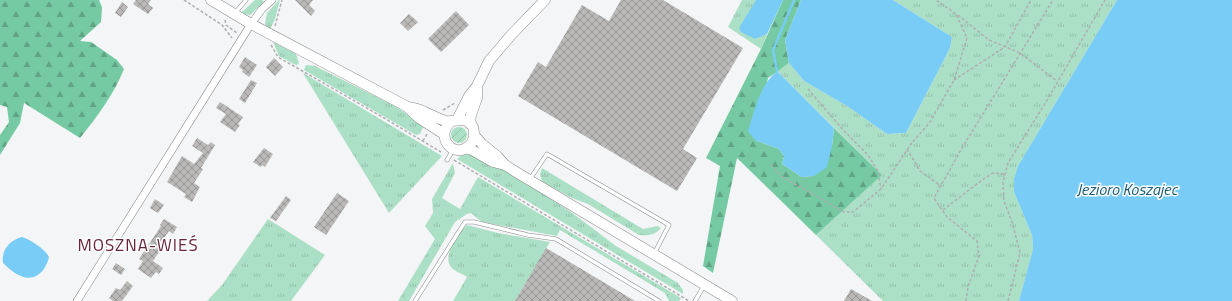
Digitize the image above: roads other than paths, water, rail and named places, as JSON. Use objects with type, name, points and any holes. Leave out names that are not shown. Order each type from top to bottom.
[{"type":"street","points":[[211,0],[229,16],[251,24],[406,106],[423,111],[445,121],[466,121],[470,124]]},
{"type":"street","points":[[77,301],[251,24],[262,9],[272,0]]},
{"type":"street","points":[[474,135],[472,143],[450,155],[444,134],[446,127],[454,120],[477,86],[489,61],[497,50],[545,0]]},
{"type":"street","points":[[477,86],[477,98],[471,115],[470,124],[474,135],[482,144],[498,156],[504,164],[732,301]]},
{"type":"street","points":[[406,106],[419,118],[444,134]]},
{"type":"street","points":[[465,148],[472,150],[493,162],[504,164]]},
{"type":"lane","points":[[229,16],[246,0]]},
{"type":"lane","points":[[529,180],[547,154],[669,225],[654,254]]},
{"type":"lane","points":[[415,301],[465,222],[474,222],[528,235],[556,239],[659,301]]},
{"type":"lane","points":[[695,301],[705,285]]},
{"type":"water","points":[[756,0],[783,0],[767,34],[755,39],[741,32],[739,28]]},
{"type":"water","points":[[801,0],[893,0],[952,37],[950,48],[906,133],[887,134],[847,106],[804,81],[789,63],[785,40]]},
{"type":"water","name":"Jezioro Koszajec","points":[[1117,0],[1232,0],[1232,301],[1019,301],[1033,249],[1032,235],[1014,192],[1014,179],[1018,166]]},
{"type":"water","points":[[777,71],[834,128],[832,146],[827,167],[814,176],[802,177],[782,164],[784,156],[779,149],[755,140],[748,131],[762,91]]},
{"type":"water","points":[[22,237],[37,245],[49,257],[44,269],[34,277],[28,278],[18,275],[3,263],[3,254],[7,246],[14,240]]},
{"type":"waterway","points":[[777,71],[773,50],[794,0]]},
{"type":"district","name":"MOSZNA-WIEŚ","points":[[138,245]]}]
